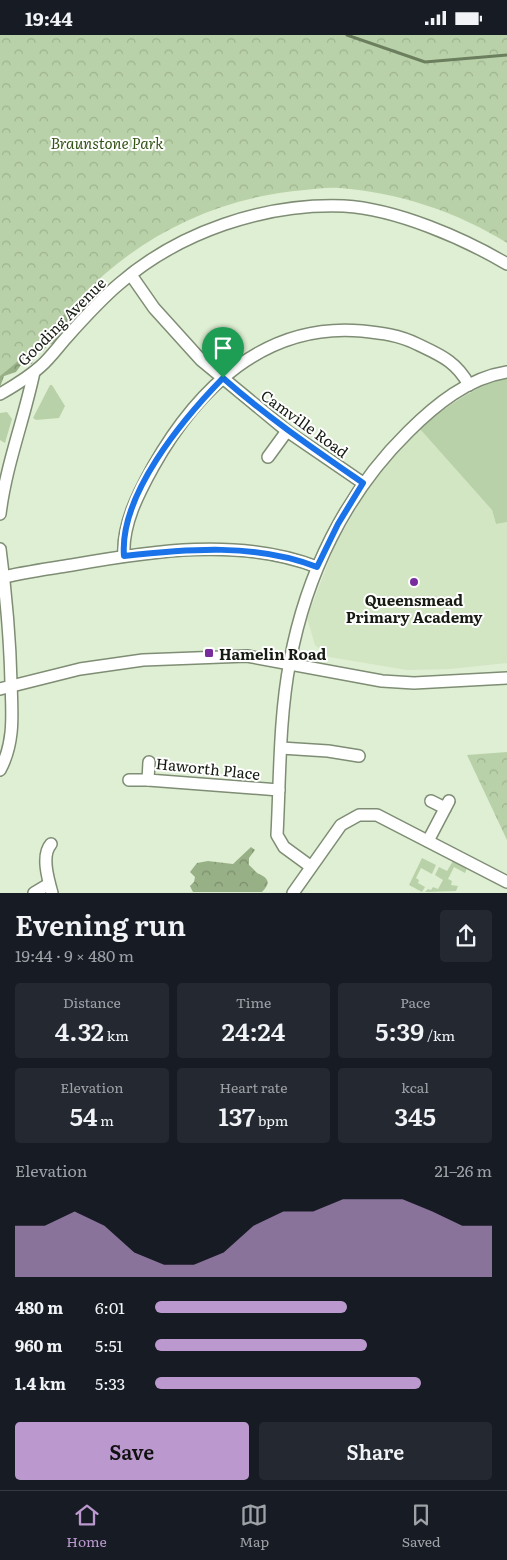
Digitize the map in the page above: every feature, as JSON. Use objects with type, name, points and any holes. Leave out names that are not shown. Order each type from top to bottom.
[{"type":"street","name":"Gooding Avenue","points":[[0,394],[42,365],[89,312],[131,275],[186,239],[230,222],[290,209],[344,206],[388,215],[431,227],[465,241],[507,265]]},
{"type":"street","name":"Camville Road","points":[[131,275],[176,333],[201,361],[287,431],[363,483]]},
{"type":"street","points":[[124,556],[123,539],[144,483],[175,431],[223,378],[244,361],[280,341],[312,333],[345,329],[384,333],[413,342],[455,364],[469,385]]},
{"type":"street","points":[[0,515],[10,458],[27,404],[34,372]]},
{"type":"street","points":[[310,866],[284,847],[277,835],[281,748],[289,663],[301,613],[317,567],[338,524],[363,483],[392,447],[442,402],[469,385],[507,372]]},
{"type":"street","points":[[268,457],[287,431]]},
{"type":"street","points":[[0,549],[1,577],[10,632],[5,687],[12,724],[9,745],[0,770]]},
{"type":"street","points":[[1,577],[157,552],[225,551],[279,556],[317,567]]},
{"type":"street","points":[[5,687],[80,669],[143,660],[247,657],[382,681],[406,682],[507,678]]},
{"type":"street","points":[[281,748],[328,751],[359,757]]},
{"type":"street","name":"Haworth Place","points":[[149,763],[148,780],[279,790]]},
{"type":"street","points":[[129,780],[148,780]]},
{"type":"street","points":[[428,841],[447,804],[431,801]]},
{"type":"street","points":[[292,893],[341,825],[359,815],[377,815],[507,882]]},
{"type":"street","points":[[34,893],[51,888],[46,869],[47,849],[51,844]]},
{"type":"shaded area","name":"Queensmead Primary Academy","points":[[420,429],[492,510],[496,524],[507,522],[507,663],[450,669],[407,670],[329,657],[315,645],[307,618],[335,545],[374,478]]},
{"type":"green space","name":"Braunstone Park","points":[[0,35],[507,35],[507,243],[468,222],[426,205],[361,190],[331,188],[305,190],[251,199],[199,215],[151,240],[128,256],[92,285],[28,352],[0,376]]},
{"type":"green space","points":[[103,274],[96,285],[88,285],[73,304],[73,322],[55,343],[47,345],[43,352],[35,352],[32,364],[21,365],[16,372],[4,376],[0,387],[0,334]]},
{"type":"green space","points":[[498,379],[507,379],[507,522],[496,524],[492,510],[420,429],[457,401]]},
{"type":"green space","points":[[50,385],[52,385],[65,406],[59,418],[36,420],[33,418]]},
{"type":"green space","points":[[7,412],[12,419],[5,443],[0,440],[0,413]]},
{"type":"green space","points":[[507,752],[507,840],[467,755]]},
{"type":"green space","points":[[251,847],[255,850],[249,858],[249,865],[268,882],[262,892],[193,892],[190,886],[194,882],[195,877],[190,872],[197,863],[208,861],[233,864]]},
{"type":"green space","points":[[422,858],[436,865],[432,874],[421,868],[416,878],[419,880],[418,883],[425,887],[422,892],[409,885]]},
{"type":"green space","points":[[453,861],[467,868],[465,873],[454,867],[448,879],[452,881],[451,885],[458,886],[456,891],[425,892],[433,887],[438,889],[443,880],[435,875],[439,867],[447,871]]},
{"type":"waterway","points":[[347,35],[425,62],[507,55]]},
{"type":"place","name":"Queensmead Primary Academy","points":[[414,582]]},
{"type":"place","name":"Hamelin Road","points":[[209,653]]},
{"type":"route","points":[[223,378],[256,407],[310,448],[363,483],[338,524],[317,567],[299,560],[261,553],[189,551],[124,556],[123,539],[144,483],[158,457],[175,431],[198,403],[223,378]]}]
